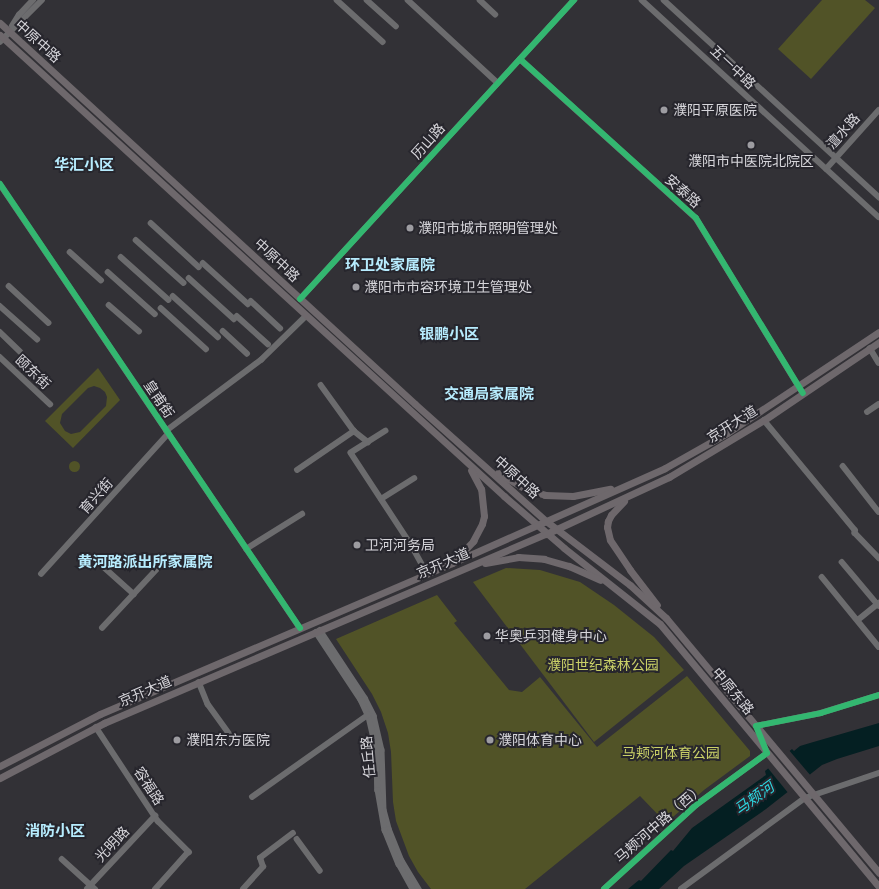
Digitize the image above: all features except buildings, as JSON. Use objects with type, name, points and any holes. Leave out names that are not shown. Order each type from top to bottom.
[{"type":"main road","name":"中原中路","points":[[0,23],[300,299],[546,522],[556,529]]},
{"type":"main road","name":"中原中路","points":[[1,38],[546,534]]},
{"type":"main road","name":"京开大道","points":[[0,766],[100,714],[452,563],[629,484],[706,445],[879,332]]},
{"type":"main road","name":"京开大道","points":[[0,778],[96,727],[546,534],[647,487],[685,468],[764,420],[879,342]]},
{"type":"main road","points":[[464,448],[503,477],[536,493],[573,496],[595,493],[629,484]]},
{"type":"main road","points":[[452,563],[473,541],[482,524],[484,516],[481,489],[461,457]]},
{"type":"main road","points":[[647,487],[623,501],[617,507],[608,521],[608,534],[613,546],[666,618]]},
{"type":"main road","name":"中原东路","points":[[556,529],[630,585],[666,618],[879,873]]},
{"type":"main road","name":"中原东路","points":[[546,534],[660,624],[879,887]]},
{"type":"main road","points":[[462,569],[501,559],[530,557],[556,561],[616,589]]},
{"type":"street","points":[[9,32],[20,15],[33,0]]},
{"type":"street","points":[[1,38],[24,19],[42,0]]},
{"type":"street","points":[[367,0],[396,26]]},
{"type":"street","points":[[408,0],[498,83]]},
{"type":"street","points":[[480,0],[495,14]]},
{"type":"street","name":"历山路","points":[[300,299],[574,0]]},
{"type":"street","name":"五一中路","points":[[642,0],[879,217]]},
{"type":"street","name":"五一中路","points":[[664,0],[879,197]]},
{"type":"street","points":[[339,1],[383,42]]},
{"type":"street","name":"安泰路","points":[[520,59],[696,218],[803,393]]},
{"type":"street","name":"澶水路","points":[[826,169],[879,110]]},
{"type":"street","name":"皇甫街","points":[[0,184],[300,628]]},
{"type":"street","points":[[151,223],[280,328]]},
{"type":"street","points":[[136,240],[184,284]]},
{"type":"street","points":[[70,252],[101,280]]},
{"type":"street","points":[[121,257],[218,336]]},
{"type":"street","points":[[108,272],[155,314]]},
{"type":"street","points":[[189,278],[235,318],[268,344]]},
{"type":"street","points":[[9,286],[50,323]]},
{"type":"street","points":[[109,305],[139,331]]},
{"type":"street","points":[[0,306],[37,340]]},
{"type":"street","points":[[161,308],[206,350]]},
{"type":"street","name":"育兴街","points":[[41,574],[167,432],[261,360],[306,316]]},
{"type":"street","points":[[223,331],[247,353]]},
{"type":"street","points":[[0,332],[20,351]]},
{"type":"street","points":[[870,348],[879,364]]},
{"type":"street","name":"颐东街","points":[[0,357],[50,404]]},
{"type":"street","points":[[321,385],[354,432],[368,442]]},
{"type":"street","points":[[867,412],[879,404]]},
{"type":"street","points":[[764,420],[855,530],[855,533],[877,551],[879,558]]},
{"type":"street","points":[[386,431],[351,453],[412,546],[427,573]]},
{"type":"street","points":[[296,470],[354,432]]},
{"type":"street","points":[[843,466],[879,512]]},
{"type":"street","points":[[381,499],[414,478]]},
{"type":"street","points":[[246,549],[302,514]]},
{"type":"street","points":[[842,562],[879,605],[858,620]]},
{"type":"street","points":[[105,568],[134,594]]},
{"type":"street","points":[[102,628],[156,570]]},
{"type":"street","points":[[822,577],[879,646]]},
{"type":"street","name":"任丘路","points":[[318,631],[361,700],[368,715],[377,750],[378,790],[385,830],[399,864],[413,889]]},
{"type":"street","name":"任丘路","points":[[318,631],[365,698],[374,716],[382,750],[383,797],[389,829],[402,861],[419,889]]},
{"type":"street","points":[[199,682],[208,704],[236,743]]},
{"type":"street","points":[[767,753],[756,726],[821,713],[879,695]]},
{"type":"street","points":[[252,797],[368,715]]},
{"type":"street","name":"容福路","points":[[96,727],[163,827],[189,852],[156,889]]},
{"type":"street","name":"马颊河中路（西）","points":[[604,889],[696,805],[767,753]]},
{"type":"street","points":[[681,889],[805,798],[879,773]]},
{"type":"street","name":"光明路","points":[[91,888],[155,816]]},
{"type":"street","points":[[243,889],[263,867],[260,858],[293,833]]},
{"type":"street","points":[[297,839],[320,871]]},
{"type":"street","points":[[62,859],[91,888]]},
{"type":"green space","points":[[822,0],[865,0],[875,8],[811,79],[778,49]]},
{"type":"green space","points":[[98,368],[120,400],[73,448],[45,421]],"holes":[[[94,386],[105,392],[107,397],[106,406],[80,432],[71,434],[65,431],[60,423],[62,414],[88,388]]]},
{"type":"green space","points":[[72,461],[76,461],[78,462],[78,470],[72,471],[69,468],[69,464]]},
{"type":"green space","name":"濮阳世纪森林公园","points":[[506,568],[540,570],[580,582],[614,605],[654,637],[684,670],[594,742],[473,582]]},
{"type":"green space","name":"濮阳体育中心","points":[[437,595],[457,621],[454,623],[509,690],[522,692],[540,677],[597,747],[687,676],[750,751],[750,756],[704,790],[666,823],[640,796],[525,889],[431,889],[418,872],[409,856],[396,821],[393,802],[391,752],[388,733],[381,712],[372,694],[336,639]]},
{"type":"water","name":"马颊河","points":[[879,723],[879,746],[822,765],[766,809],[684,866],[659,889],[628,889],[639,880],[641,881],[671,850],[673,851],[692,828],[766,775],[765,771],[792,749],[794,751],[800,746]]},
{"type":"pier","points":[[788,749],[811,776],[789,794],[767,767]]},
{"type":"cycle path","points":[[300,299],[574,0]]},
{"type":"cycle path","points":[[520,59],[696,218],[803,393]]},
{"type":"cycle path","points":[[0,184],[300,628]]},
{"type":"cycle path","points":[[604,889],[696,805],[767,753],[756,726],[821,713],[879,695]]},
{"type":"place","name":"濮阳平原医院","points":[[664,110]]},
{"type":"place","name":"濮阳市中医院北院区","points":[[751,145]]},
{"type":"place","name":"濮阳市城市照明管理处","points":[[410,228]]},
{"type":"place","name":"濮阳市市容环境卫生管理处","points":[[356,287]]},
{"type":"place","name":"卫河河务局","points":[[357,545]]},
{"type":"place","name":"华奥乒羽健身中心","points":[[487,636]]},
{"type":"place","name":"濮阳东方医院","points":[[177,740]]},
{"type":"place","name":"濮阳体育中心","points":[[490,740]]},
{"type":"district","name":"华汇小区","points":[[84,165]]},
{"type":"district","name":"环卫处家属院","points":[[390,265]]},
{"type":"district","name":"银鹏小区","points":[[449,334]]},
{"type":"district","name":"交通局家属院","points":[[489,394]]},
{"type":"district","name":"黄河路派出所家属院","points":[[145,562]]},
{"type":"district","name":"消防小区","points":[[55,831]]},
{"type":"park label","name":"马颊河体育公园","points":[[671,753]]}]
